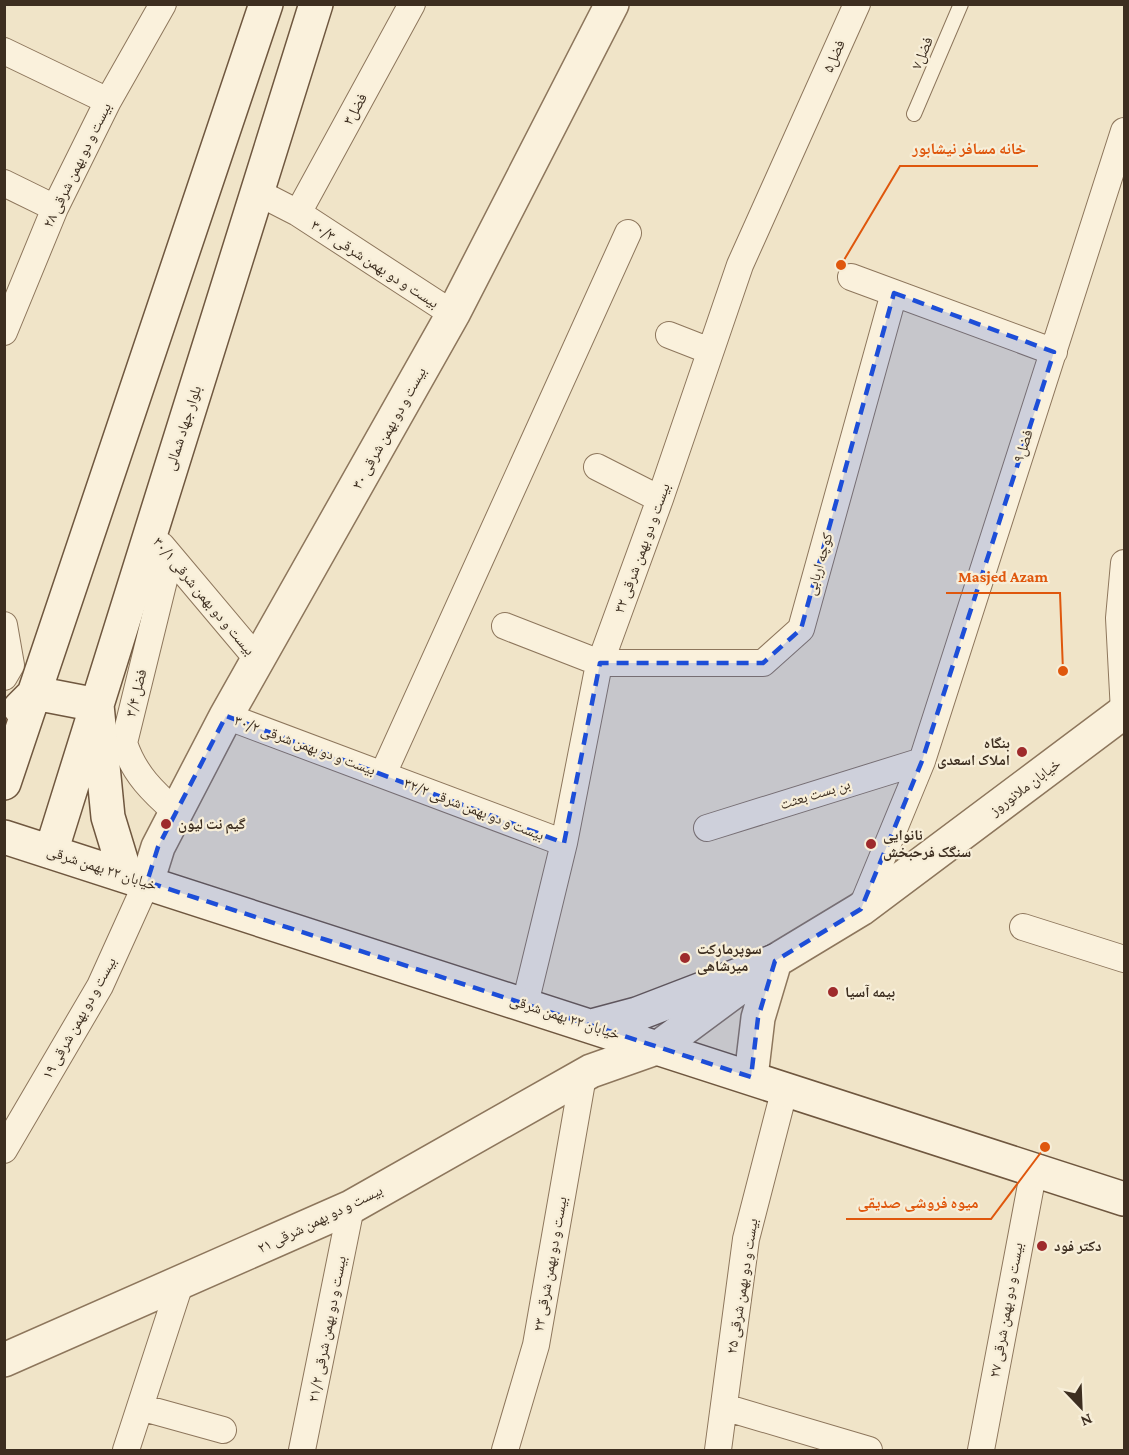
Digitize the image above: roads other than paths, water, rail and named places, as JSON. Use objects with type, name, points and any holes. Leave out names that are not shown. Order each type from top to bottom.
[{"type":"main road","points":[[4,783],[266,4]]},
{"type":"main road","name":"بلوار جهاد شمالی","points":[[51,852],[97,705],[160,544],[259,193],[316,4]]},
{"type":"main road","name":"بیست و دو بهمن شرقی ۳۰","points":[[136,879],[158,847],[226,716],[453,314],[612,4]]},
{"type":"main road","points":[[35,693],[97,705],[108,817],[136,879]]},
{"type":"main road","points":[[4,725],[35,693]]},
{"type":"main road","name":"خیابان ملانوروز","points":[[659,1047],[775,961],[861,909],[1124,712]]},
{"type":"main road","name":"خیابان ۲۲ بهمن شرقی","points":[[4,837],[1125,1199]]},
{"type":"main road","points":[[592,1026],[637,1014],[775,961]]},
{"type":"main road","points":[[751,1077],[758,1018],[775,961]]},
{"type":"main road","name":"بیست و دو بهمن شرقی ۲۱","points":[[4,1360],[351,1207],[583,1076],[659,1047]]},
{"type":"street","name":"بیست و دو بهمن شرقی ۲۸","points":[[4,332],[55,208],[108,101],[163,4]]},
{"type":"street","name":"فضل۳","points":[[298,213],[412,4]]},
{"type":"street","name":"فضل۵","points":[[811,108],[857,4]]},
{"type":"street","points":[[4,51],[108,101]]},
{"type":"street","name":"بیست و دو بهمن شرقی ۳۲","points":[[525,1004],[564,843],[600,663],[660,500],[740,266],[811,108]]},
{"type":"street","name":"فضل۹","points":[[861,909],[922,761],[1125,131]]},
{"type":"street","points":[[4,183],[55,208]]},
{"type":"street","name":"بیست و دو بهمن شرقی ۳۰/۳","points":[[259,193],[298,213],[453,314]]},
{"type":"street","points":[[383,774],[628,233]]},
{"type":"street","points":[[851,277],[1054,352]]},
{"type":"street","name":"کوچه اربابی","points":[[600,663],[763,663],[801,628],[894,293]]},
{"type":"street","points":[[669,335],[710,351]]},
{"type":"street","points":[[597,467],[660,500]]},
{"type":"street","name":"بیست و دو بهمن شرقی ۳۰/۱","points":[[160,544],[258,660]]},
{"type":"street","name":"فضل ۳/۴","points":[[160,544],[124,743],[130,762],[142,780],[177,813]]},
{"type":"street","points":[[1124,712],[1119,618],[1125,563]]},
{"type":"street","points":[[4,625],[11,665],[4,677]]},
{"type":"street","points":[[505,626],[600,663]]},
{"type":"street","name":"بیست و دو بهمن شرقی ۳۰/۲","points":[[226,716],[383,774]]},
{"type":"street","name":"بن بست بعثت","points":[[707,828],[922,761]]},
{"type":"street","name":"بیست و دو بهمن شرقی ۳۲/۲","points":[[383,774],[564,843]]},
{"type":"street","name":"بیست و دو بهمن شرقی ۱۹","points":[[4,1150],[100,986],[136,879]]},
{"type":"street","points":[[1023,927],[1125,959]]},
{"type":"street","name":"بیست و دو بهمن شرقی ۲۳","points":[[505,1450],[536,1345],[583,1076]]},
{"type":"street","name":"بیست و دو بهمن شرقی ۲۵","points":[[718,1450],[746,1239],[785,1088]]},
{"type":"street","name":"بیست و دو بهمن شرقی ۲۷","points":[[981,1450],[1034,1169]]},
{"type":"street","name":"بیست و دو بهمن شرقی ۲۱/۲","points":[[302,1450],[351,1207]]},
{"type":"street","points":[[126,1450],[180,1284]]},
{"type":"street","points":[[140,1407],[223,1430]]},
{"type":"street","points":[[724,1407],[869,1450]]},
{"type":"lane","name":"فضل۷","points":[[914,114],[961,4]]},
{"type":"place","name":"خانه مسافر نیشابور","points":[[841,265]]},
{"type":"place","name":"Masjed Azam","points":[[1063,671]]},
{"type":"place","name":"بنگاه املاک اسعدی","points":[[1022,752]]},
{"type":"place","name":"گیم نت لیون","points":[[166,824]]},
{"type":"place","name":"نانوایی سنگک فرحبخش","points":[[871,844]]},
{"type":"place","name":"سوپرمارکت میرشاهی","points":[[685,958]]},
{"type":"place","name":"بیمه آسیا","points":[[833,992]]},
{"type":"place","name":"میوه فروشی صدیقی","points":[[1045,1147]]},
{"type":"place","name":"دکتر فود","points":[[1042,1246]]}]
